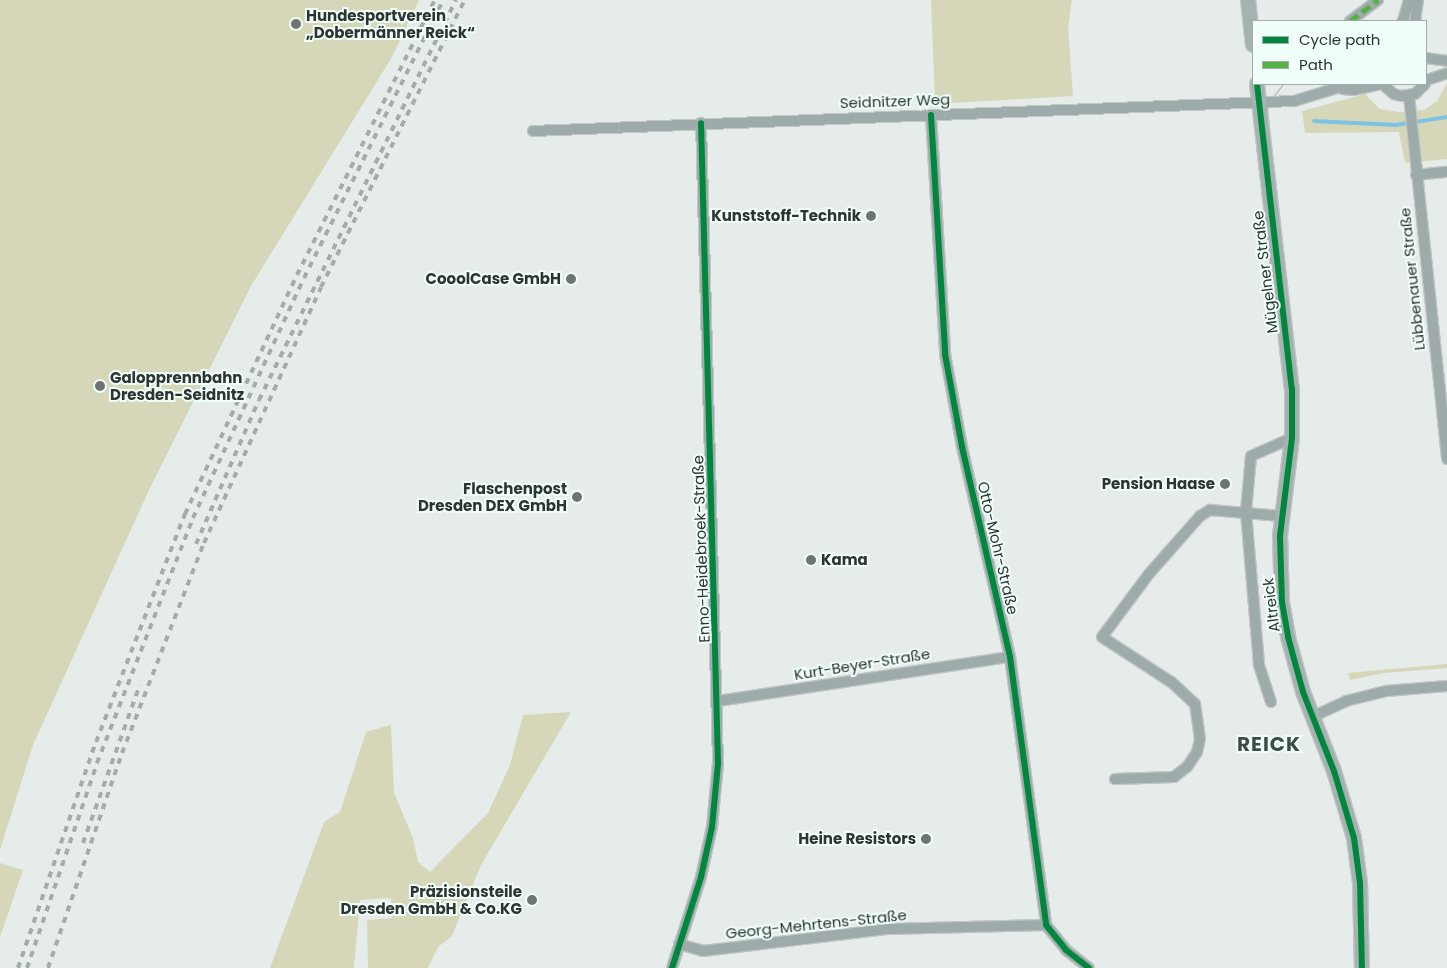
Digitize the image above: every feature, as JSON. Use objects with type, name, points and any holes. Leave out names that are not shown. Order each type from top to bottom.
[{"type":"street","points":[[1248,0],[1252,32]]},
{"type":"street","points":[[1351,20],[1378,0]]},
{"type":"street","points":[[1403,20],[1409,0]]},
{"type":"street","points":[[1415,20],[1418,0]]},
{"type":"street","points":[[1427,58],[1447,61]]},
{"type":"street","points":[[1427,82],[1447,73]]},
{"type":"street","name":"Mügelner Straße","points":[[1257,85],[1292,389],[1292,438]]},
{"type":"street","name":"Seidnitzer Weg","points":[[532,131],[1259,102],[1294,100],[1346,86],[1353,90],[1377,85]]},
{"type":"street","points":[[1383,85],[1394,94],[1409,96],[1422,85]]},
{"type":"street","name":"Lübbenauer Straße","points":[[1409,96],[1447,459]]},
{"type":"street","name":"Otto-Mohr-Straße","points":[[931,114],[934,126],[945,354],[962,447],[1010,657],[1046,924],[1066,950],[1089,968]]},
{"type":"street","name":"Enno-Heidebroek-Straße","points":[[672,968],[712,827],[717,792],[718,701],[702,123]]},
{"type":"street","points":[[1416,175],[1447,172]]},
{"type":"street","name":"Altreick","points":[[1271,702],[1259,664],[1246,511],[1251,456],[1292,438]]},
{"type":"street","name":"Altreick","points":[[1292,438],[1281,516],[1280,575],[1288,637],[1312,717],[1349,818],[1357,861],[1362,968]]},
{"type":"street","points":[[1115,780],[1174,777],[1187,767],[1197,752],[1200,738],[1195,704],[1172,682],[1102,637],[1148,575],[1200,516],[1210,510],[1246,511],[1281,516]]},
{"type":"street","name":"Kurt-Beyer-Straße","points":[[718,701],[1010,657]]},
{"type":"street","points":[[1312,717],[1346,701],[1386,691],[1447,686]]},
{"type":"street","name":"Georg-Mehrtens-Straße","points":[[679,944],[703,951],[887,929],[1046,924]]},
{"type":"green space","name":"Galopprennbahn Dresden-Seidnitz","points":[[0,0],[419,0],[392,57],[251,286],[149,490],[33,745],[0,850]]},
{"type":"green space","points":[[931,0],[1072,0],[1068,28],[1073,96],[935,104]]},
{"type":"green space","points":[[1447,83],[1447,159],[1405,163],[1399,132],[1305,133],[1302,111],[1365,94],[1380,109],[1399,112],[1424,110],[1437,101]]},
{"type":"green space","points":[[1447,664],[1447,668],[1384,673],[1350,680],[1348,673]]},
{"type":"green space","points":[[571,712],[481,865],[452,936],[438,947],[428,968],[368,968],[367,920],[392,918],[391,898],[360,900],[354,968],[270,968],[324,822],[340,812],[366,732],[391,725],[394,793],[413,838],[418,862],[430,872],[488,813],[510,765],[523,715]]},
{"type":"green space","points":[[0,863],[23,870],[0,937]]},
{"type":"waterway","points":[[1314,121],[1396,125],[1447,117]]},
{"type":"tram line","points":[[1396,20],[1414,0]]},
{"type":"tram line","points":[[1282,85],[1269,102],[1264,120],[1295,388],[1295,428],[1282,534],[1282,575],[1297,666],[1344,793],[1356,840],[1362,883],[1365,968]]},
{"type":"railway","points":[[18,968],[96,742],[185,514],[297,275],[435,0]]},
{"type":"railway","points":[[27,968],[97,763],[193,518],[304,278],[443,0]]},
{"type":"railway","points":[[196,544],[259,400],[456,0]]},
{"type":"railway","points":[[48,968],[122,753],[204,543],[321,287],[465,0]]},
{"type":"railway","points":[[83,843],[140,685]]},
{"type":"marked path","points":[[1351,20],[1378,0]]},
{"type":"cycle path","points":[[1257,85],[1292,389],[1292,438],[1280,536],[1282,602],[1288,637],[1303,692],[1334,771],[1354,838],[1360,883],[1362,968]]},
{"type":"cycle path","points":[[931,115],[945,354],[962,447],[1010,657],[1046,925],[1066,950],[1089,968]]},
{"type":"cycle path","points":[[672,968],[701,877],[712,827],[718,763],[701,123]]},
{"type":"place","name":"Hundesportverein „Dobermänner Reick“","points":[[296,24]]},
{"type":"place","name":"Kunststoff-Technik","points":[[871,216]]},
{"type":"place","name":"CooolCase GmbH","points":[[571,279]]},
{"type":"place","name":"Galopprennbahn Dresden-Seidnitz","points":[[100,386]]},
{"type":"place","name":"Pension Haase","points":[[1225,484]]},
{"type":"place","name":"Flaschenpost Dresden DEX GmbH","points":[[577,497]]},
{"type":"place","name":"Kama","points":[[811,560]]},
{"type":"place","name":"Heine Resistors","points":[[926,839]]},
{"type":"place","name":"Präzisionsteile Dresden GmbH & Co.KG","points":[[532,900]]},
{"type":"district","name":"REICK","points":[[1269,744]]}]
